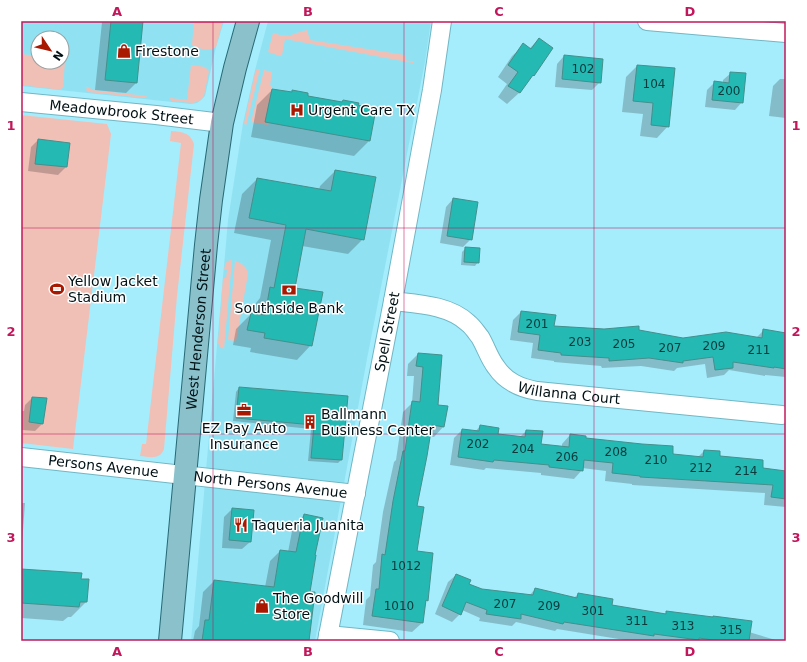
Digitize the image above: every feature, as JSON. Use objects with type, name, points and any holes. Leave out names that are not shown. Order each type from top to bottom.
[{"type":"main road","name":"West Henderson Street","points":[[170,641],[211,200],[222,123],[248,21]]},
{"type":"street","name":"Spell Street","points":[[327,638],[393,301],[432,90],[442,21]]},
{"type":"street","points":[[648,21],[786,33]]},
{"type":"street","name":"Meadowbrook Street","points":[[21,102],[222,123]]},
{"type":"street","name":"Willanna Court","points":[[393,301],[443,309],[458,315],[469,323],[476,332],[496,368],[505,378],[524,389],[782,415]]},
{"type":"street","name":"Persons Avenue","points":[[21,457],[185,475]]},
{"type":"street","name":"North Persons Avenue","points":[[185,475],[356,494]]},
{"type":"street","points":[[327,638],[390,641]]},
{"type":"shaded area","points":[[21,21],[224,21],[216,47],[205,96],[197,103],[191,104],[21,86]]},
{"type":"shaded area","points":[[194,21],[223,21],[216,47],[213,49],[204,49],[192,45]]},
{"type":"shaded area","points":[[268,21],[431,21],[425,62],[367,359],[315,641],[191,641],[228,220],[243,123]]},
{"type":"shaded area","points":[[307,30],[310,40],[405,55],[405,60],[414,62],[285,39],[282,55],[280,56],[268,52],[273,33],[291,36]]},
{"type":"shaded area","points":[[21,54],[30,55],[30,70],[64,70],[63,87],[61,90],[21,85]]},
{"type":"shaded area","points":[[191,65],[205,67],[209,71],[204,96],[201,100],[193,103],[171,101],[170,98],[187,100]]},
{"type":"shaded area","points":[[257,69],[260,69],[246,126],[244,123],[255,72]]},
{"type":"shaded area","points":[[264,70],[272,72],[270,86],[272,86],[265,122],[269,123],[268,125],[251,122]]},
{"type":"shaded area","points":[[87,87],[92,90],[147,96],[145,98],[88,92],[86,90]]},
{"type":"shaded area","name":"Yellow Jacket Stadium","points":[[21,115],[107,124],[111,134],[73,449],[21,443]]},
{"type":"shaded area","points":[[171,131],[185,133],[190,137],[194,144],[177,296],[164,449],[160,455],[151,457],[140,456],[142,444],[146,444],[181,143],[170,141]]},
{"type":"shaded area","points":[[232,260],[224,349],[220,347],[218,343],[223,278],[226,278],[227,270],[224,270],[225,264]]},
{"type":"shaded area","points":[[235,261],[247,269],[248,274],[236,341],[228,340]]},
{"type":"building","name":"Firestone","points":[[111,21],[143,21],[137,83],[105,80]]},
{"type":"building","points":[[539,38],[553,48],[534,76],[533,75],[520,93],[508,86],[518,72],[508,65],[523,43],[531,49]]},
{"type":"building","points":[[564,55],[603,59],[601,83],[562,79]]},
{"type":"building","points":[[637,65],[675,68],[669,127],[651,125],[653,103],[633,101]]},
{"type":"building","points":[[730,72],[746,73],[743,103],[712,100],[714,81],[729,83]]},
{"type":"building","points":[[272,89],[292,92],[292,90],[308,93],[308,96],[342,102],[343,100],[359,103],[358,105],[376,109],[370,141],[265,122]]},
{"type":"building","points":[[38,139],[70,143],[67,167],[35,164]]},
{"type":"building","points":[[335,170],[376,177],[364,240],[306,229],[295,288],[323,292],[312,346],[264,338],[265,333],[247,330],[251,313],[265,315],[270,287],[274,288],[286,225],[249,218],[257,178],[331,191]]},
{"type":"building","points":[[453,198],[478,202],[472,240],[447,236]]},
{"type":"building","points":[[465,247],[480,248],[479,263],[464,262]]},
{"type":"building","points":[[521,311],[556,315],[554,326],[604,329],[639,326],[639,330],[683,338],[726,332],[762,338],[763,329],[786,333],[786,369],[733,362],[733,368],[715,370],[713,357],[683,361],[683,363],[649,358],[609,361],[609,358],[561,355],[561,353],[538,350],[540,335],[518,332]]},
{"type":"building","points":[[418,353],[442,355],[438,405],[448,406],[444,427],[432,425],[417,506],[424,507],[417,551],[433,553],[428,601],[426,600],[423,623],[372,616],[376,589],[379,589],[382,554],[385,555],[393,501],[403,451],[405,451],[412,401],[420,402],[423,367],[416,366]]},
{"type":"building","name":"Ballmann Business Center","points":[[239,387],[348,396],[342,460],[311,458],[314,425],[236,418]]},
{"type":"building","points":[[32,397],[47,398],[43,424],[29,422]]},
{"type":"building","points":[[480,425],[499,428],[498,434],[525,437],[526,430],[543,431],[541,444],[569,447],[570,434],[586,436],[586,438],[673,446],[673,454],[703,457],[704,450],[720,451],[720,456],[763,460],[763,468],[786,471],[786,499],[771,497],[773,485],[640,477],[612,473],[613,463],[584,460],[583,471],[549,467],[549,465],[494,460],[493,462],[458,457],[462,429],[479,431]]},
{"type":"building","name":"Taqueria Juanita","points":[[232,508],[254,510],[251,542],[229,540]]},
{"type":"building","name":"The Goodwill Store","points":[[304,514],[323,518],[315,555],[310,592],[315,592],[309,641],[202,641],[205,620],[209,620],[214,580],[274,587],[280,550],[296,552]]},
{"type":"building","points":[[21,569],[82,573],[81,579],[89,579],[87,602],[80,602],[79,607],[21,603]]},
{"type":"building","points":[[456,574],[471,580],[469,584],[482,589],[533,595],[535,588],[577,598],[578,593],[613,599],[612,605],[666,614],[666,611],[752,621],[749,641],[720,641],[699,638],[699,640],[654,634],[654,636],[564,622],[563,624],[521,614],[521,619],[486,614],[487,610],[466,602],[461,615],[442,606]]},
{"type":"place","name":"Firestone","points":[[124,51]]},
{"type":"place","name":"Urgent Care TX","points":[[297,110]]},
{"type":"place","name":"Yellow Jacket Stadium","points":[[57,289]]},
{"type":"place","name":"Southside Bank","points":[[289,290]]},
{"type":"place","name":"EZ Pay Auto Insurance","points":[[244,410]]},
{"type":"place","name":"Ballmann Business Center","points":[[310,422]]},
{"type":"place","name":"Taqueria Juanita","points":[[241,525]]},
{"type":"place","name":"The Goodwill Store","points":[[262,606]]}]
